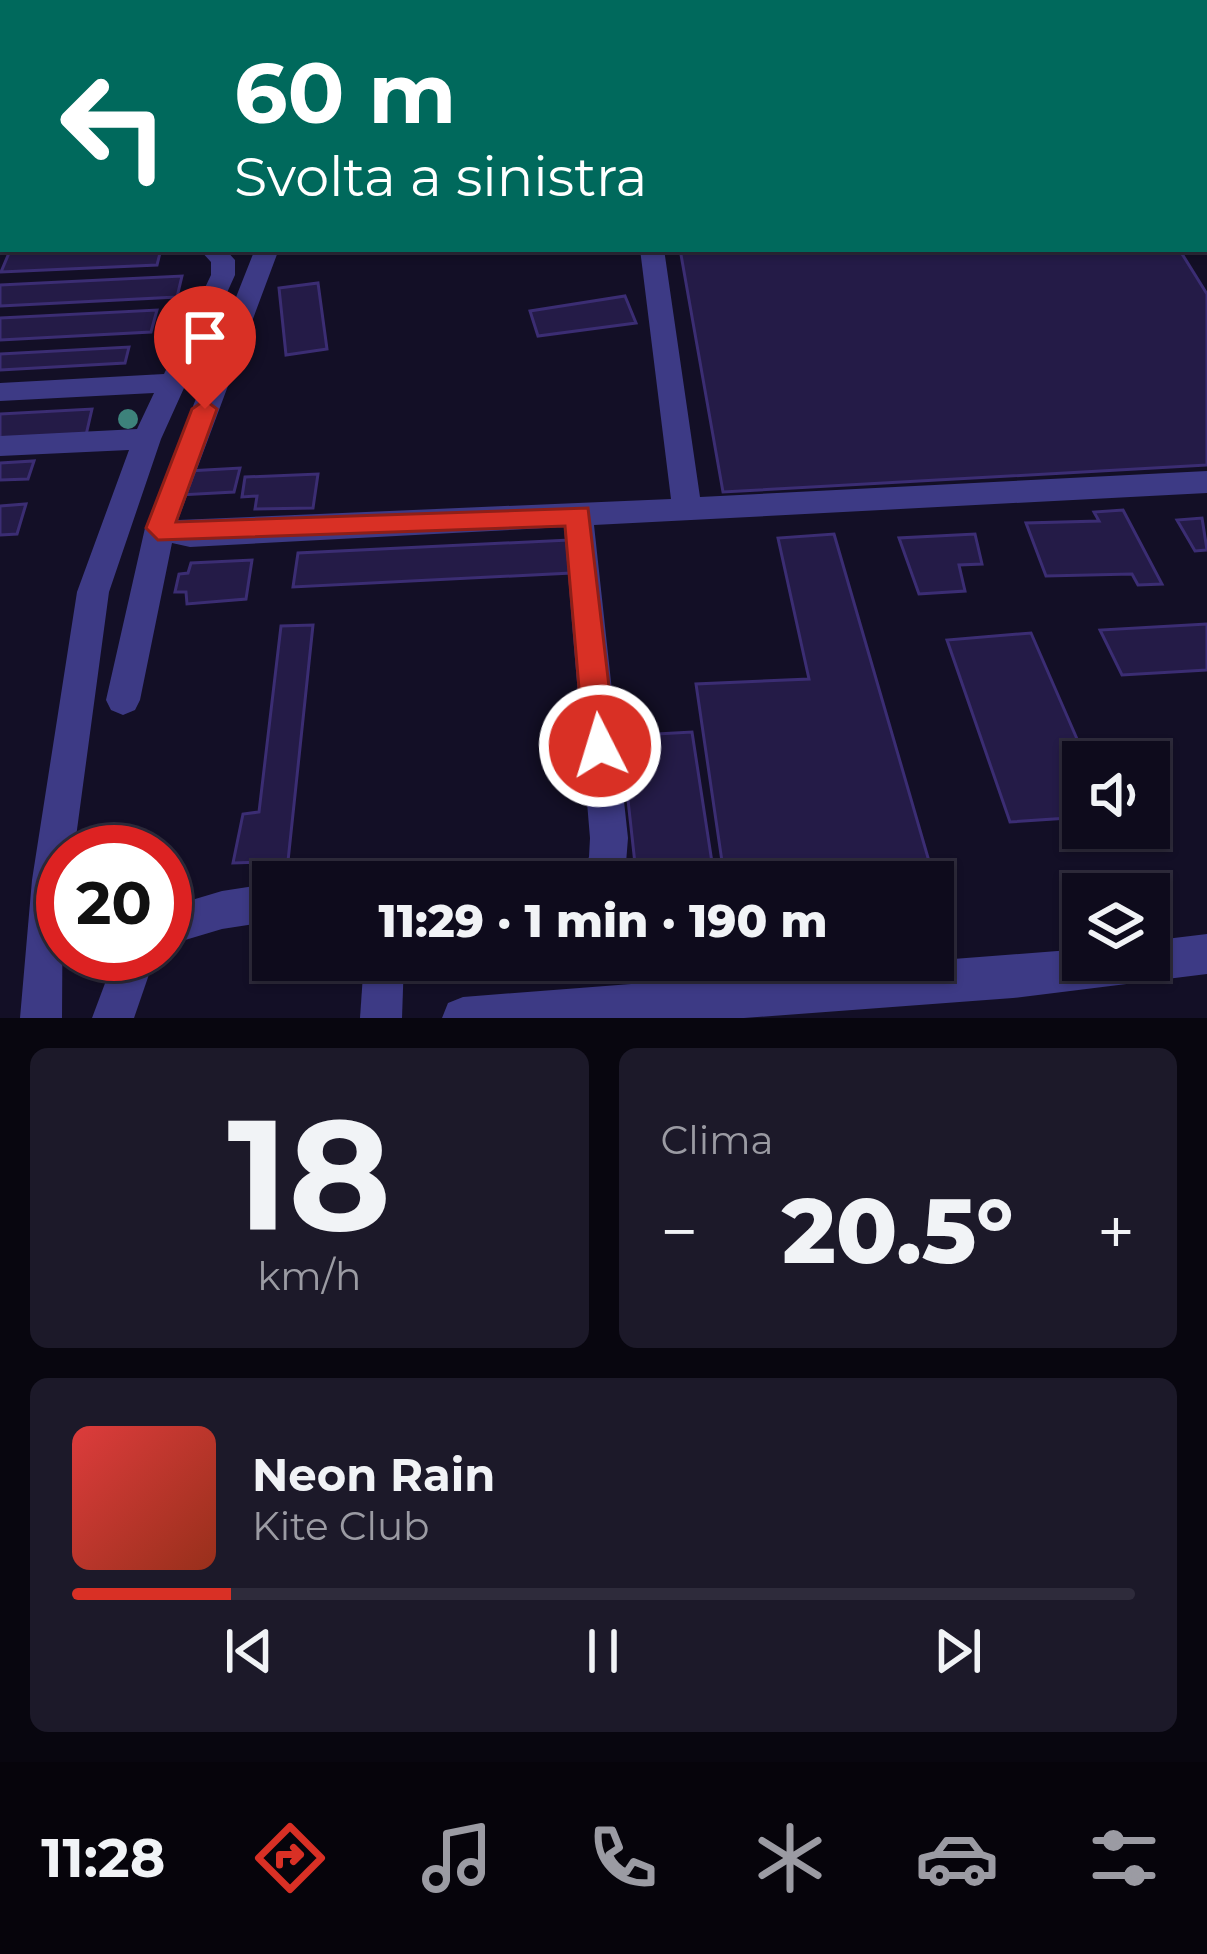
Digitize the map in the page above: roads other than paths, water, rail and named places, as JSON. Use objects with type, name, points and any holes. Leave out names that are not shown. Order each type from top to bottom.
[{"type":"street","points":[[123,700],[160,528],[266,252]]},
{"type":"street","points":[[652,252],[687,510]]},
{"type":"street","points":[[41,1018],[51,880],[93,592],[217,262]]},
{"type":"street","points":[[0,392],[173,383]]},
{"type":"street","points":[[0,446],[148,439]]},
{"type":"street","points":[[160,528],[190,535],[1207,482]]},
{"type":"street","points":[[578,515],[609,838],[607,861]]},
{"type":"street","points":[[192,919],[252,905]]},
{"type":"street","points":[[485,1017],[1013,978],[1207,954]]},
{"type":"street","points":[[113,1018],[126,981]]},
{"type":"street","points":[[381,1018],[383,981]]}]
